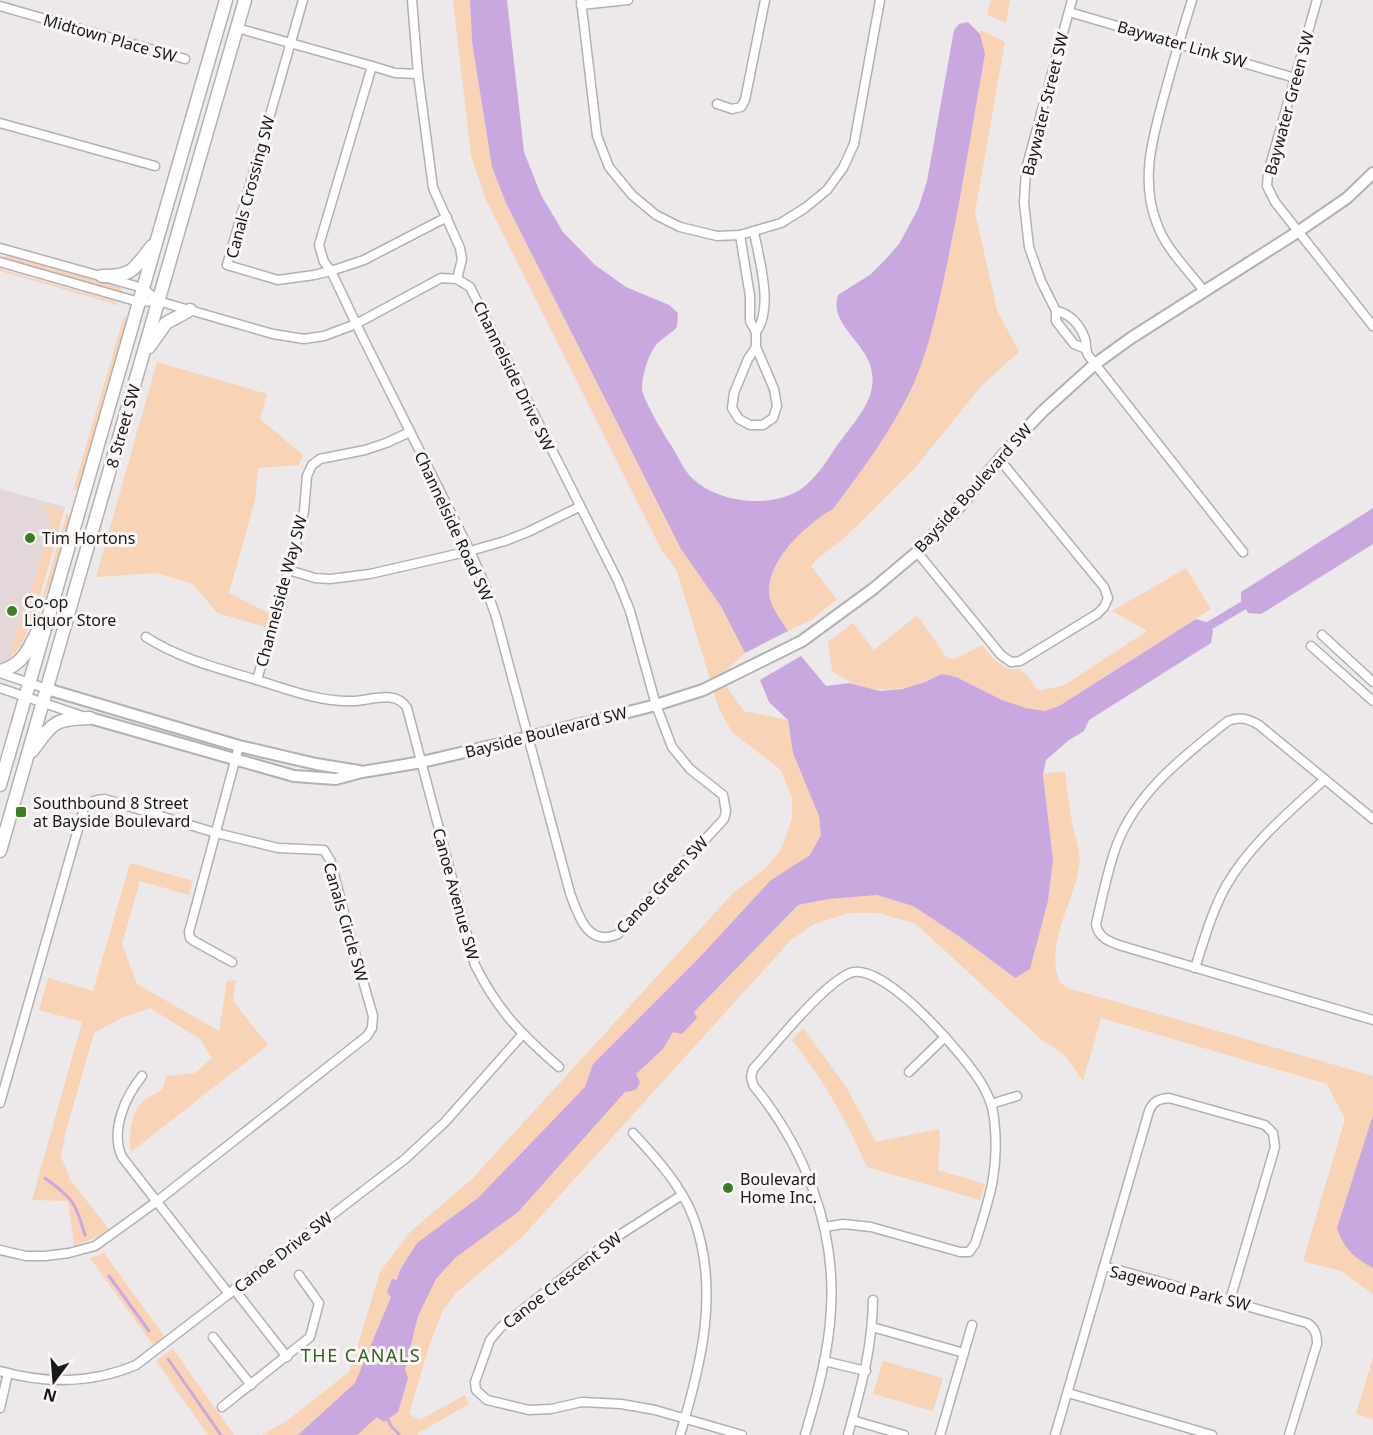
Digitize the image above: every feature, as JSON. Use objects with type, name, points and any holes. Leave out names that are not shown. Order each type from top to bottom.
[{"type":"main road","name":"8 Street SW","points":[[0,785],[226,0]]},
{"type":"main road","name":"8 Street SW","points":[[0,851],[245,0]]},
{"type":"main road","points":[[102,276],[117,276],[130,272],[152,246],[160,229]]},
{"type":"main road","points":[[142,358],[166,323],[190,310]]},
{"type":"main road","points":[[0,672],[11,668],[23,659],[52,604]]},
{"type":"main road","points":[[28,757],[53,724],[65,719],[90,718]]},
{"type":"street","name":"Canals Crossing SW","points":[[303,0],[227,265],[278,280],[314,275],[364,260],[447,217]]},
{"type":"street","points":[[0,262],[139,302],[158,301],[273,334],[304,339],[324,336],[356,324],[441,279],[457,279],[462,259],[460,248],[433,188],[418,74],[412,0]]},
{"type":"street","points":[[628,0],[581,3],[597,136],[609,167],[632,195],[656,215],[680,227],[717,236],[740,235],[781,223],[806,208],[827,190],[843,168],[854,144],[880,0]]},
{"type":"street","points":[[717,104],[732,109],[741,107],[746,100],[765,0]]},
{"type":"street","name":"Baywater Street SW","points":[[1072,0],[1026,170],[1024,203],[1029,248],[1041,281],[1056,311],[1056,321],[1074,344],[1086,349]]},
{"type":"street","points":[[1192,0],[1149,153],[1149,188],[1156,223],[1164,240],[1204,291]]},
{"type":"street","name":"Baywater Green SW","points":[[1317,0],[1268,173],[1267,186],[1275,202],[1373,326]]},
{"type":"street","name":"Midtown Place SW","points":[[0,6],[185,59]]},
{"type":"street","name":"Baywater Link SW","points":[[1068,12],[1295,78]]},
{"type":"street","points":[[237,28],[395,73],[418,74]]},
{"type":"street","points":[[356,324],[331,271],[324,262],[319,246],[372,66]]},
{"type":"street","points":[[0,123],[155,166]]},
{"type":"street","name":"Bayside Boulevard SW","points":[[0,688],[90,718],[234,761],[294,777],[319,779],[336,779],[362,772],[422,762],[656,705],[704,690],[801,641],[873,590],[917,552],[1043,411],[1095,364],[1131,338],[1299,231],[1347,198],[1373,173]]},
{"type":"street","points":[[754,232],[764,299],[763,323],[756,332]]},
{"type":"street","points":[[740,235],[750,296],[750,321],[756,332],[756,348],[774,390],[777,406],[773,418],[763,425],[750,424],[739,419],[732,408],[734,393],[748,359],[756,348]]},
{"type":"street","points":[[0,248],[143,288],[158,301]]},
{"type":"street","name":"Channelside Drive SW","points":[[457,279],[470,287],[618,581],[630,611],[656,705]]},
{"type":"street","name":"Baywater Street SW","points":[[1056,311],[1065,312],[1073,320],[1086,338],[1086,349],[1095,364],[1243,552]]},
{"type":"street","name":"Channelside Road SW","points":[[356,324],[485,585],[529,737]]},
{"type":"street","name":"Channelside Way SW","points":[[410,432],[386,443],[320,459],[312,465],[307,476],[302,520],[256,680],[336,700],[352,701],[390,697],[400,699],[408,708],[422,762]]},
{"type":"street","points":[[917,552],[1001,655],[1011,662],[1020,661],[1097,614],[1104,607],[1108,598],[1104,587],[1000,460]]},
{"type":"street","points":[[288,570],[315,578],[341,579],[470,551],[528,532],[579,507]]},
{"type":"street","points":[[1322,635],[1373,682]]},
{"type":"street","points":[[146,637],[174,654],[256,680]]},
{"type":"street","points":[[1311,646],[1373,700]]},
{"type":"street","points":[[0,672],[47,689]]},
{"type":"street","name":"Bayside Boulevard SW","points":[[47,689],[239,746],[315,764],[362,772]]},
{"type":"street","name":"Canoe Green SW","points":[[529,737],[577,912],[587,929],[595,935],[611,937],[618,934],[724,819],[726,811],[723,795],[690,769],[672,747],[656,705]]},
{"type":"street","points":[[1373,819],[1260,725],[1249,720],[1235,718],[1185,755],[1163,776],[1134,812],[1116,846],[1096,924],[1099,934],[1114,944],[1373,1020]]},
{"type":"street","points":[[232,962],[194,941],[190,938],[189,932],[239,746]]},
{"type":"street","name":"Canoe Avenue SW","points":[[422,762],[475,965],[486,988],[502,1012],[522,1035],[560,1067]]},
{"type":"street","points":[[1195,968],[1210,918],[1226,886],[1243,860],[1267,833],[1324,780]]},
{"type":"street","name":"Canals Circle SW","points":[[0,1102],[84,808],[93,800],[105,799],[278,848],[324,850],[332,862],[371,1010],[372,1028],[363,1040],[156,1202],[95,1246],[45,1256],[26,1256],[0,1250]]},
{"type":"street","points":[[805,1435],[824,1361],[831,1309],[831,1268],[825,1227],[809,1177],[787,1131],[753,1085],[751,1077],[753,1069],[833,984],[852,972],[865,973],[895,988],[963,1057],[984,1088],[994,1117],[995,1175],[975,1244],[969,1252],[960,1252],[871,1227],[843,1224],[825,1227]]},
{"type":"street","name":"Canoe Drive SW","points":[[4,1372],[59,1381],[88,1380],[116,1374],[136,1365],[405,1159],[445,1122],[522,1035]]},
{"type":"street","points":[[909,1072],[945,1037]]},
{"type":"street","points":[[142,1076],[128,1097],[122,1115],[117,1141],[122,1157],[156,1202],[287,1356]]},
{"type":"street","points":[[991,1104],[1017,1096]]},
{"type":"street","points":[[1104,1266],[1149,1111],[1156,1101],[1169,1098],[1265,1125],[1273,1132],[1275,1147],[1230,1300]]},
{"type":"street","points":[[633,1133],[659,1162],[682,1195],[694,1218],[706,1265],[708,1300],[705,1336],[680,1435]]},
{"type":"street","name":"Canoe Crescent SW","points":[[682,1195],[607,1243],[501,1327],[490,1340],[475,1382],[476,1390],[487,1400],[517,1408],[551,1409],[582,1402],[621,1404],[685,1418]]},
{"type":"street","name":"Sagewood Park SW","points":[[1055,1435],[1104,1266],[1307,1323],[1316,1332],[1317,1344],[1289,1435]]},
{"type":"street","points":[[222,1407],[310,1337],[319,1303],[299,1275]]},
{"type":"street","points":[[848,1435],[866,1371],[873,1300]]},
{"type":"street","points":[[940,1435],[972,1325]]},
{"type":"street","points":[[872,1327],[964,1353]]},
{"type":"street","points":[[213,1337],[251,1385]]},
{"type":"street","points":[[824,1361],[866,1371]]},
{"type":"street","points":[[0,1408],[4,1372]]},
{"type":"street","points":[[1068,1393],[1212,1435]]},
{"type":"street","points":[[685,1418],[742,1435]]},
{"type":"street","points":[[852,1420],[904,1435]]},
{"type":"shaded area","points":[[453,0],[470,0],[472,42],[492,167],[506,203],[681,549],[722,608],[745,653],[719,677],[744,711],[788,720],[789,731],[877,895],[913,906],[960,937],[1014,978],[1030,968],[1048,901],[1053,860],[1043,774],[1065,771],[1080,861],[1076,881],[1057,939],[1055,954],[1060,983],[1068,988],[1373,1076],[1373,1294],[1341,1271],[1303,1261],[1345,1119],[1327,1084],[1101,1018],[1083,1081],[1064,1054],[1042,1040],[916,924],[879,913],[849,913],[814,924],[790,941],[522,1237],[456,1293],[443,1310],[429,1346],[409,1414],[420,1420],[465,1395],[469,1404],[418,1435],[262,1435],[288,1420],[350,1371],[380,1272],[410,1232],[472,1179],[734,892],[766,868],[780,851],[792,818],[792,798],[781,770],[733,733],[719,709],[677,571],[661,549],[486,200],[471,156]]},
{"type":"shaded area","points":[[470,0],[507,0],[524,152],[541,195],[563,232],[595,265],[626,287],[669,305],[678,313],[677,327],[656,345],[650,354],[642,388],[654,416],[684,468],[693,479],[717,494],[760,501],[789,495],[812,480],[859,416],[869,398],[873,381],[870,366],[864,353],[840,320],[837,308],[838,295],[871,274],[899,244],[918,209],[927,181],[954,30],[959,24],[968,22],[980,34],[985,54],[963,183],[938,307],[920,368],[897,416],[833,509],[799,535],[779,559],[769,586],[770,599],[788,631],[745,653],[722,608],[681,549],[506,203],[492,167],[472,42]]},
{"type":"shaded area","points":[[991,0],[1010,0],[1006,23],[987,15]]},
{"type":"shaded area","points":[[981,30],[1005,42],[975,212],[997,310],[1019,352],[983,384],[914,469],[841,541],[811,566],[837,599],[811,620],[788,631],[770,599],[769,586],[779,559],[799,535],[833,509],[866,464],[906,400],[925,353],[948,260],[972,131],[985,54]]},
{"type":"shaded area","points":[[5,255],[122,288],[121,292],[4,258]]},
{"type":"shaded area","points":[[0,269],[113,301],[121,306],[0,271]]},
{"type":"shaded area","points":[[124,316],[126,316],[126,324],[79,488],[73,491]]},
{"type":"shaded area","points":[[157,362],[267,394],[260,419],[303,455],[299,465],[258,468],[255,500],[229,593],[270,614],[266,627],[217,613],[193,584],[156,573],[96,577]]},
{"type":"shaded area","points":[[0,489],[65,507],[33,615],[21,646],[11,656],[12,660],[0,663]]},
{"type":"shaded area","points":[[46,505],[64,510],[36,609],[21,645],[13,655],[11,649],[26,602],[1,595],[22,600],[31,593],[51,522],[49,516],[44,513]]},
{"type":"shaded area","points":[[1373,508],[1373,544],[1261,614],[1248,613],[1241,600],[1241,592]]},
{"type":"shaded area","points":[[67,513],[70,518],[51,582],[26,644],[38,613]]},
{"type":"shaded area","points":[[1186,568],[1211,609],[1059,706],[1046,711],[1036,711],[1009,703],[943,674],[899,689],[886,690],[859,686],[832,671],[828,642],[853,623],[874,650],[917,615],[947,658],[955,659],[982,645],[1002,665],[1018,669],[1026,674],[1038,691],[1065,685],[1147,631],[1112,611]]},
{"type":"shaded area","points":[[1196,619],[1206,622],[1213,631],[1211,643],[1089,720],[1084,731],[1069,740],[1046,760],[1043,775],[1053,860],[1048,901],[1030,969],[1015,978],[913,906],[877,895],[828,899],[798,905],[694,1012],[697,1018],[682,1034],[673,1032],[663,1049],[636,1074],[640,1082],[636,1090],[625,1092],[518,1212],[455,1258],[436,1279],[418,1316],[405,1369],[408,1378],[398,1412],[384,1422],[377,1417],[357,1435],[298,1435],[355,1383],[391,1297],[387,1292],[392,1279],[397,1280],[400,1270],[417,1243],[478,1198],[585,1087],[593,1064],[700,957],[770,881],[810,855],[821,835],[819,816],[793,753],[788,720],[769,702],[760,680],[801,656],[826,686],[849,683],[880,691],[902,689],[942,674],[956,677],[1002,700],[1025,708],[1045,711],[1059,706]]},
{"type":"shaded area","points":[[130,863],[193,881],[189,895],[140,881],[122,944],[137,984],[219,1031],[227,981],[236,980],[233,1001],[268,1045],[131,1152],[131,1126],[135,1112],[142,1102],[161,1090],[166,1076],[195,1073],[212,1058],[200,1039],[150,1008],[121,1018],[94,1033],[61,1156],[71,1181],[109,1229],[95,1238],[74,1246],[68,1201],[32,1200],[82,1022],[39,1010],[48,978],[93,991]]},
{"type":"shaded area","points":[[803,1028],[845,1085],[876,1142],[939,1129],[938,1170],[985,1184],[980,1200],[867,1167],[834,1101],[792,1040]]},
{"type":"shaded area","points":[[1373,1115],[1373,1268],[1350,1252],[1337,1228]]},
{"type":"shaded area","points":[[104,1253],[164,1336],[154,1346],[90,1258]]},
{"type":"shaded area","points":[[173,1349],[234,1435],[208,1435],[156,1361]]},
{"type":"shaded area","points":[[1373,1357],[1373,1419],[1356,1414]]},
{"type":"shaded area","points":[[883,1361],[943,1378],[933,1411],[873,1394]]},
{"type":"waterway","points":[[1199,632],[1254,599]]},
{"type":"waterway","points":[[45,1178],[68,1196],[75,1207],[85,1235]]},
{"type":"waterway","points":[[109,1276],[149,1331]]},
{"type":"waterway","points":[[168,1359],[221,1435]]},
{"type":"waterway","points":[[386,1416],[391,1426],[399,1434]]},
{"type":"place","name":"Tim Hortons","points":[[30,538]]},
{"type":"place","name":"Co-op Liquor Store","points":[[12,611]]},
{"type":"place","name":"Southbound 8 Street at Bayside Boulevard","points":[[21,812]]},
{"type":"place","name":"Boulevard Home Inc.","points":[[728,1188]]},
{"type":"district","name":"THE CANALS","points":[[361,1355]]}]
